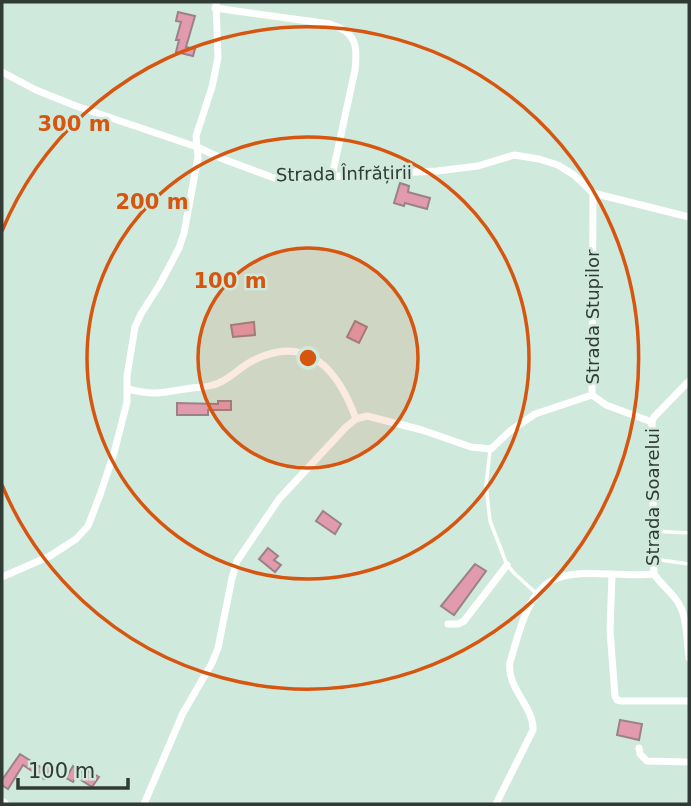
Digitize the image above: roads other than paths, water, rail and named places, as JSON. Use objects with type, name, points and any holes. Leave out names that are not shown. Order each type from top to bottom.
[{"type":"street","points":[[2,578],[50,556],[76,539],[88,526],[114,453],[127,402],[127,376],[135,327],[179,248],[184,233],[198,157],[196,136],[218,58],[216,5],[330,24],[354,38],[355,69],[332,176]]},
{"type":"street","name":"Strada Înfrățirii","points":[[2,72],[36,90],[76,106],[197,147],[274,178],[437,171],[478,166],[514,155],[558,165],[574,174],[593,193],[689,217]]},
{"type":"street","name":"Strada Stupilor","points":[[491,449],[510,430],[535,414],[593,395],[593,193]]},
{"type":"street","points":[[128,389],[155,393],[212,386],[227,380],[251,361],[267,354],[296,351],[314,358],[329,369],[340,383],[356,419]]},
{"type":"street","name":"Strada Soarelui","points":[[689,381],[654,416],[652,422],[653,574],[678,601],[683,611],[689,658]]},
{"type":"street","points":[[593,395],[606,405],[652,422]]},
{"type":"street","points":[[144,804],[183,713],[218,648],[237,561],[279,499],[346,427],[356,419],[367,416],[422,430],[471,447],[491,449]]},
{"type":"street","points":[[448,624],[464,621],[507,565]]},
{"type":"street","points":[[612,574],[610,631],[615,696],[622,701],[689,701]]},
{"type":"street","points":[[496,804],[533,730],[532,721],[509,670],[530,603],[552,580],[566,576],[653,574]]},
{"type":"street","points":[[639,748],[640,754],[647,761],[689,762]]},
{"type":"lane","points":[[491,449],[486,485],[490,521],[507,565],[537,594]]},
{"type":"lane","points":[[653,530],[689,533]]},
{"type":"lane","points":[[653,559],[689,564]]}]
